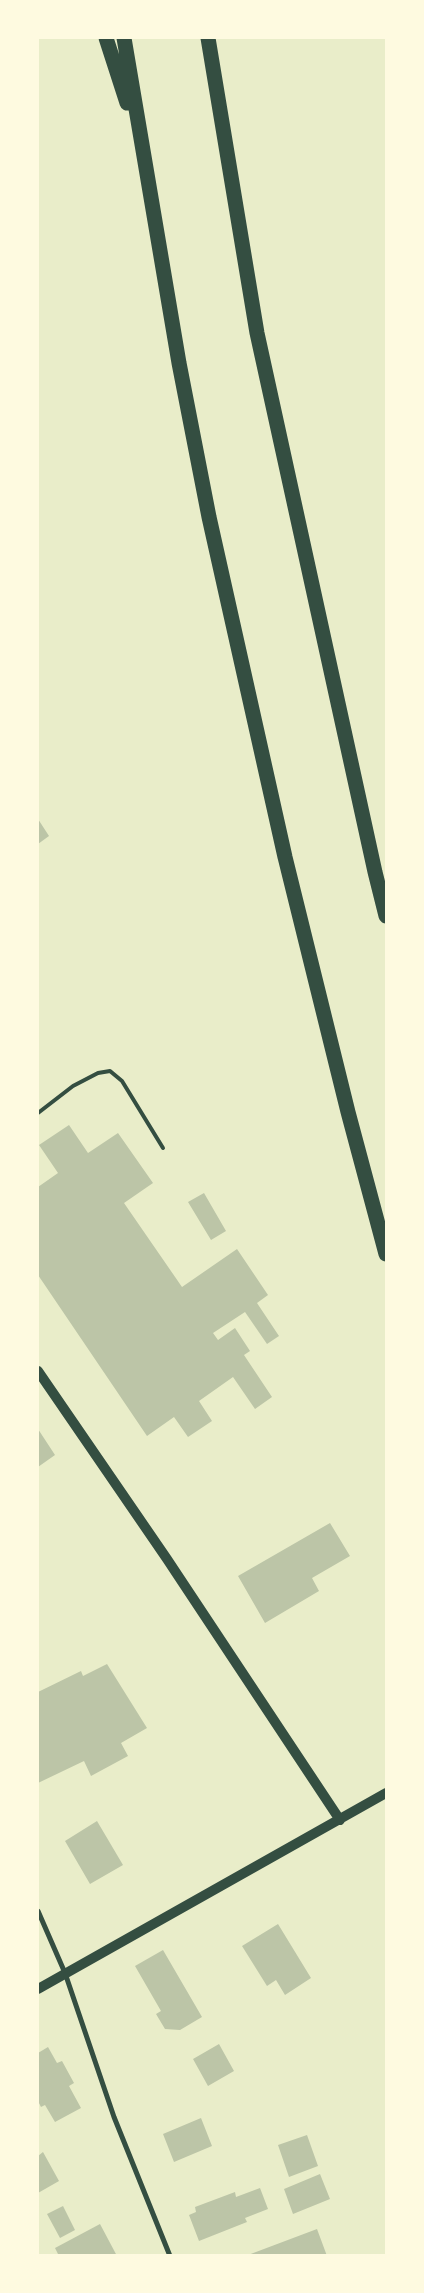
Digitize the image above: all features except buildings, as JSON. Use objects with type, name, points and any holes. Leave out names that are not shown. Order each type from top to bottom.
[{"type":"highway","points":[[106,38],[142,151]]},
{"type":"highway","points":[[124,38],[192,434],[245,683],[326,1028],[386,1254]]},
{"type":"highway","points":[[208,38],[257,333],[386,916]]},
{"type":"main road","points":[[38,1370],[167,1559],[340,1820]]},
{"type":"main road","points":[[38,1990],[386,1793]]},
{"type":"street","points":[[38,1911],[65,1973],[114,2117],[170,2256]]},
{"type":"lane","points":[[38,1113],[73,1086],[98,1073],[110,1071],[122,1081],[162,1148]]}]
